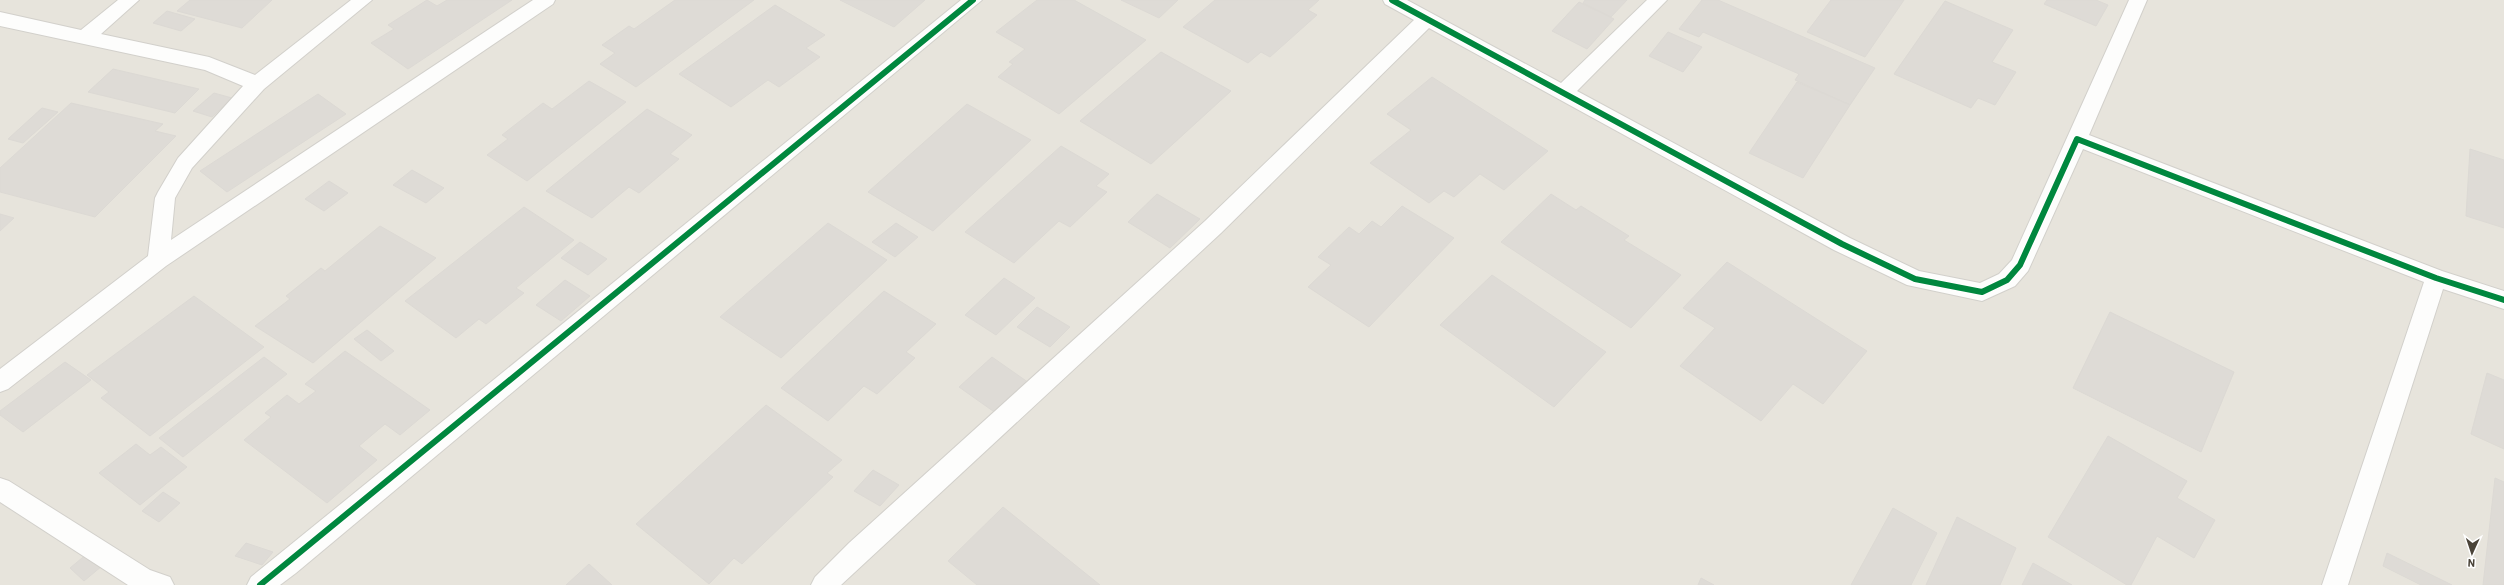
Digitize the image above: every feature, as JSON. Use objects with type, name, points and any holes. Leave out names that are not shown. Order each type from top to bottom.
[{"type":"street","points":[[85,37],[130,0]]},
{"type":"street","points":[[158,260],[166,198],[185,163],[257,84],[363,0]]},
{"type":"street","points":[[0,382],[158,260],[546,0]]},
{"type":"street","points":[[260,585],[287,565],[973,0]]},
{"type":"street","points":[[1392,0],[1842,244],[1915,279],[1982,292],[2007,280],[2020,265],[2138,0]]},
{"type":"street","points":[[1563,93],[1658,0]]},
{"type":"street","points":[[0,19],[209,64],[257,84]]},
{"type":"street","points":[[824,585],[858,550],[1213,226],[1427,19]]},
{"type":"street","points":[[2077,139],[2436,278],[2504,300]]},
{"type":"street","points":[[2335,585],[2436,278]]},
{"type":"street","points":[[0,489],[149,584]]},
{"type":"shaded area","points":[[0,0],[2504,0],[2504,585],[0,585]]},
{"type":"building","points":[[190,0],[272,0],[242,28],[177,11]]},
{"type":"building","points":[[427,0],[437,6],[447,0],[512,0],[408,69],[371,43],[394,29],[388,25]]},
{"type":"building","points":[[675,0],[754,0],[636,87],[600,64],[615,53],[602,45],[629,26],[634,29]]},
{"type":"building","points":[[840,0],[925,0],[894,27]]},
{"type":"building","points":[[1037,0],[1074,0],[1146,40],[1059,114],[998,77],[1013,64],[1009,62],[1025,49],[996,32]]},
{"type":"building","points":[[1121,0],[1178,0],[1159,18]]},
{"type":"building","points":[[1215,0],[1319,0],[1308,10],[1317,15],[1270,57],[1261,52],[1248,63],[1183,27]]},
{"type":"building","points":[[1585,0],[1627,0],[1611,17],[1583,3]]},
{"type":"building","points":[[1702,0],[1718,0],[1875,68],[1850,105],[1795,80],[1799,74],[1703,32],[1699,37],[1679,29]]},
{"type":"building","points":[[1831,0],[1904,0],[1865,57],[1807,32]]},
{"type":"building","points":[[2047,0],[2096,0],[2108,5],[2096,26],[2044,4]]},
{"type":"building","points":[[1945,1],[2013,30],[1992,62],[2016,72],[1995,105],[1978,98],[1971,108],[1894,74]]},
{"type":"building","points":[[1579,2],[1614,19],[1587,49],[1552,31]]},
{"type":"building","points":[[775,5],[825,35],[806,48],[820,57],[779,87],[768,80],[731,107],[679,74]]},
{"type":"building","points":[[167,11],[195,19],[181,31],[153,23]]},
{"type":"building","points":[[1668,32],[1702,47],[1683,72],[1649,56]]},
{"type":"building","points":[[1161,52],[1231,91],[1151,164],[1080,121]]},
{"type":"building","points":[[113,69],[199,89],[175,113],[88,92]]},
{"type":"building","points":[[1432,77],[1548,151],[1504,190],[1480,174],[1454,197],[1444,191],[1429,203],[1370,163],[1411,130],[1387,114]]},
{"type":"building","points":[[589,81],[626,102],[527,181],[487,155],[508,139],[502,135],[543,103],[552,109]]},
{"type":"building","points":[[1797,82],[1850,105],[1803,178],[1749,153]]},
{"type":"building","points":[[214,93],[232,98],[212,117],[193,111]]},
{"type":"building","points":[[318,94],[346,114],[227,192],[200,171]]},
{"type":"building","points":[[71,103],[163,124],[155,131],[176,136],[95,217],[0,192],[0,168]]},
{"type":"building","points":[[967,104],[1031,140],[933,231],[868,192]]},
{"type":"building","points":[[42,108],[58,112],[23,143],[8,139]]},
{"type":"building","points":[[647,109],[692,135],[670,154],[679,159],[639,193],[629,187],[592,218],[546,191]]},
{"type":"building","points":[[1061,146],[1109,174],[1096,186],[1107,192],[1070,227],[1059,221],[1014,263],[965,232]]},
{"type":"building","points":[[2470,149],[2504,160],[2504,228],[2466,216]]},
{"type":"building","points":[[412,170],[444,188],[426,203],[393,185]]},
{"type":"building","points":[[329,181],[348,193],[324,211],[305,199]]},
{"type":"building","points":[[1157,194],[1200,219],[1170,248],[1128,222]]},
{"type":"building","points":[[1551,194],[1576,210],[1581,206],[1629,236],[1624,240],[1681,275],[1631,328],[1501,242]]},
{"type":"building","points":[[1402,206],[1454,238],[1369,327],[1308,287],[1331,265],[1318,257],[1349,227],[1359,234],[1372,221],[1381,227]]},
{"type":"building","points":[[524,207],[574,240],[516,288],[524,293],[486,324],[479,319],[456,338],[405,301]]},
{"type":"building","points":[[0,214],[14,218],[0,231]]},
{"type":"building","points":[[828,223],[887,260],[781,358],[720,317]]},
{"type":"building","points":[[896,223],[918,237],[895,257],[872,242]]},
{"type":"building","points":[[380,226],[436,258],[313,363],[255,326],[290,299],[286,296],[321,268],[325,271]]},
{"type":"building","points":[[580,242],[607,259],[588,275],[561,258]]},
{"type":"building","points":[[1727,262],[1867,351],[1823,404],[1793,384],[1761,421],[1680,366],[1715,328],[1683,308]]},
{"type":"building","points":[[1492,275],[1606,352],[1554,407],[1440,325]]},
{"type":"building","points":[[1004,278],[1035,298],[996,335],[965,315]]},
{"type":"building","points":[[565,280],[590,296],[561,321],[536,305]]},
{"type":"building","points":[[884,291],[936,324],[906,352],[915,358],[877,394],[864,386],[828,421],[781,388]]},
{"type":"building","points":[[194,296],[264,347],[150,436],[101,398],[109,392],[87,375]]},
{"type":"building","points":[[1037,307],[1070,327],[1050,347],[1017,327]]},
{"type":"building","points":[[2110,312],[2234,372],[2201,452],[2073,388]]},
{"type":"building","points":[[367,330],[394,351],[381,361],[354,339]]},
{"type":"building","points":[[345,351],[430,410],[400,435],[385,424],[359,446],[377,460],[327,503],[244,440],[271,417],[265,413],[287,395],[299,404],[316,391],[305,384]]},
{"type":"building","points":[[264,357],[287,374],[183,457],[159,438]]},
{"type":"building","points":[[992,357],[1032,385],[1000,416],[959,387]]},
{"type":"building","points":[[65,362],[91,380],[23,432],[0,415],[0,411]]},
{"type":"building","points":[[2487,373],[2504,380],[2504,449],[2471,434]]},
{"type":"building","points":[[766,405],[842,460],[827,473],[833,477],[742,564],[734,558],[709,584],[636,524]]},
{"type":"building","points":[[2108,436],[2187,481],[2177,498],[2215,520],[2194,558],[2157,536],[2131,585],[2127,585],[2048,537]]},
{"type":"building","points":[[136,444],[150,455],[161,447],[187,467],[140,505],[99,473]]},
{"type":"building","points":[[873,470],[899,485],[880,506],[854,491]]},
{"type":"building","points":[[2495,478],[2504,482],[2504,585],[2483,585]]},
{"type":"building","points":[[163,492],[180,503],[159,522],[142,511]]},
{"type":"building","points":[[1003,507],[1100,585],[977,585],[948,561]]},
{"type":"building","points":[[1893,508],[1937,533],[1911,585],[1851,585]]},
{"type":"building","points":[[1957,517],[2016,548],[2000,585],[1926,585]]},
{"type":"building","points":[[246,543],[273,552],[262,565],[235,556]]},
{"type":"building","points":[[88,553],[102,566],[84,581],[70,568]]},
{"type":"building","points":[[2387,553],[2452,585],[2421,585],[2383,566]]},
{"type":"building","points":[[2033,563],[2072,585],[2022,585]]},
{"type":"building","points":[[589,564],[612,585],[566,585]]},
{"type":"building","points":[[1701,578],[1714,585],[1698,585]]},
{"type":"cycle path","points":[[260,585],[287,565],[973,0]]},
{"type":"cycle path","points":[[1392,0],[1842,244],[1915,279],[1982,292],[2007,280],[2020,265],[2077,139],[2436,278],[2504,300]]}]
